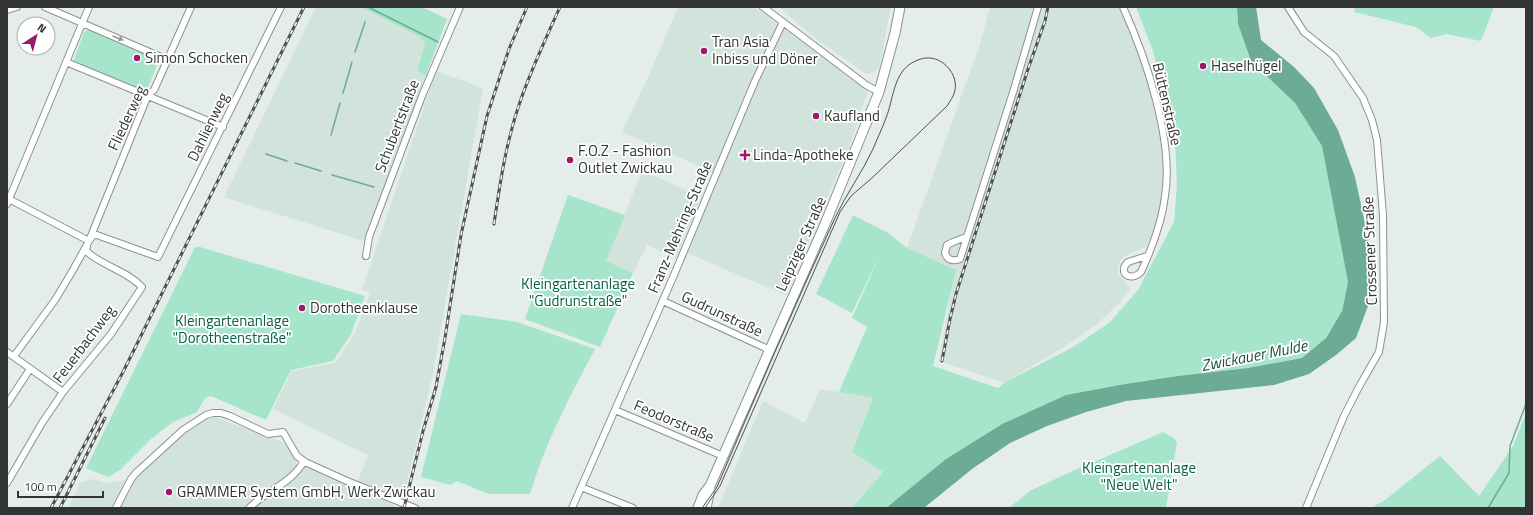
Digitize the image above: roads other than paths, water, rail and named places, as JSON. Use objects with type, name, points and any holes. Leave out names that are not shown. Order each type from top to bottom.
[{"type":"street","points":[[7,10],[17,7]]},
{"type":"street","points":[[45,7],[168,60]]},
{"type":"street","points":[[88,241],[8,200],[89,7]]},
{"type":"street","name":"Fliederweg","points":[[14,356],[55,300],[88,241],[148,95],[154,90],[191,7]]},
{"type":"street","name":"Dahlienweg","points":[[88,241],[94,234],[158,258],[281,7]]},
{"type":"street","name":"Schubertstraße","points":[[366,256],[369,237],[422,96],[460,7]]},
{"type":"street","points":[[763,7],[866,85],[879,92]]},
{"type":"street","name":"Leipziger Straße","points":[[698,508],[710,486],[825,224],[879,92],[895,33],[900,7]]},
{"type":"street","points":[[966,237],[1014,89],[1038,7]]},
{"type":"street","name":"Büttenstraße","points":[[1123,7],[1142,53],[1150,81],[1161,126],[1166,160],[1166,195],[1158,232],[1147,256]]},
{"type":"street","name":"Crossener Straße","points":[[1288,7],[1304,32],[1334,56],[1363,98],[1372,120],[1377,140],[1383,215],[1384,322],[1379,352],[1344,416],[1306,508]]},
{"type":"street","name":"Franz-Mehring-Straße","points":[[572,508],[663,301],[755,81],[783,22]]},
{"type":"street","points":[[66,62],[223,127]]},
{"type":"street","name":"Feuerbachweg","points":[[7,483],[30,442],[63,392],[111,334],[142,287],[125,274],[89,254],[86,251],[88,241]]},
{"type":"street","name":"Gudrunstraße","points":[[663,301],[770,350]]},
{"type":"street","points":[[7,352],[63,392]]},
{"type":"street","points":[[7,404],[30,369]]},
{"type":"street","name":"Feodorstraße","points":[[615,410],[723,456]]},
{"type":"street","points":[[116,508],[130,479],[136,473],[183,430],[213,412],[221,413],[268,434],[283,432],[297,456],[304,461],[347,481],[415,508]]},
{"type":"street","points":[[249,508],[292,475],[300,468],[304,461]]},
{"type":"street","name":"Leipziger Straße","points":[[706,508],[710,486]]},
{"type":"street","points":[[582,487],[633,508]]},
{"type":"waterway","points":[[368,7],[438,42]]},
{"type":"waterway","points":[[355,52],[365,22]]},
{"type":"waterway","points":[[343,93],[352,62]]},
{"type":"waterway","points":[[331,135],[340,103]]},
{"type":"waterway","points":[[266,154],[287,161]]},
{"type":"waterway","points":[[295,163],[321,171]]},
{"type":"waterway","points":[[332,175],[374,187]]},
{"type":"waterway","points":[[1488,508],[1509,473],[1510,446],[1526,404]]},
{"type":"tram line","points":[[702,508],[717,487],[835,218],[873,149],[886,118],[894,89],[900,75],[904,69],[918,60],[927,58],[939,60],[944,63],[954,78],[955,90],[953,96],[947,106],[851,196],[840,212],[720,486],[705,508]]},
{"type":"railway","points":[[51,508],[124,370],[304,7]]},
{"type":"railway","points":[[404,508],[423,431],[436,387],[461,235],[487,116],[509,49],[527,7]]},
{"type":"railway","points":[[494,224],[504,163],[515,117],[524,90],[560,7]]},
{"type":"railway","points":[[942,361],[956,294],[1028,69],[1045,21],[1048,7]]},
{"type":"railway","points":[[60,508],[105,418]]},
{"type":"place","name":"Tran Asia Inbiss und Döner","points":[[704,51]]},
{"type":"place","name":"Simon Schocken","points":[[137,58]]},
{"type":"place","name":"Haselhügel","points":[[1203,66]]},
{"type":"place","name":"Kaufland","points":[[816,116]]},
{"type":"place","name":"Linda-Apotheke","points":[[745,155]]},
{"type":"place","name":"F.O.Z - Fashion Outlet Zwickau","points":[[570,160]]},
{"type":"place","name":"Dorotheenklause","points":[[302,308]]},
{"type":"place","name":"GRAMMER System GmbH, Werk Zwickau","points":[[169,492]]},
{"type":"park label","name":"Kleingartenanlage \"Gudrunstraße\"","points":[[578,292]]},
{"type":"park label","name":"Kleingartenanlage \"Dorotheenstraße\"","points":[[232,330]]},
{"type":"park label","name":"Kleingartenanlage \"Neue Welt\"","points":[[1139,476]]},
{"type":"water label","name":"Zwickauer Mulde","points":[[1254,355]]}]
